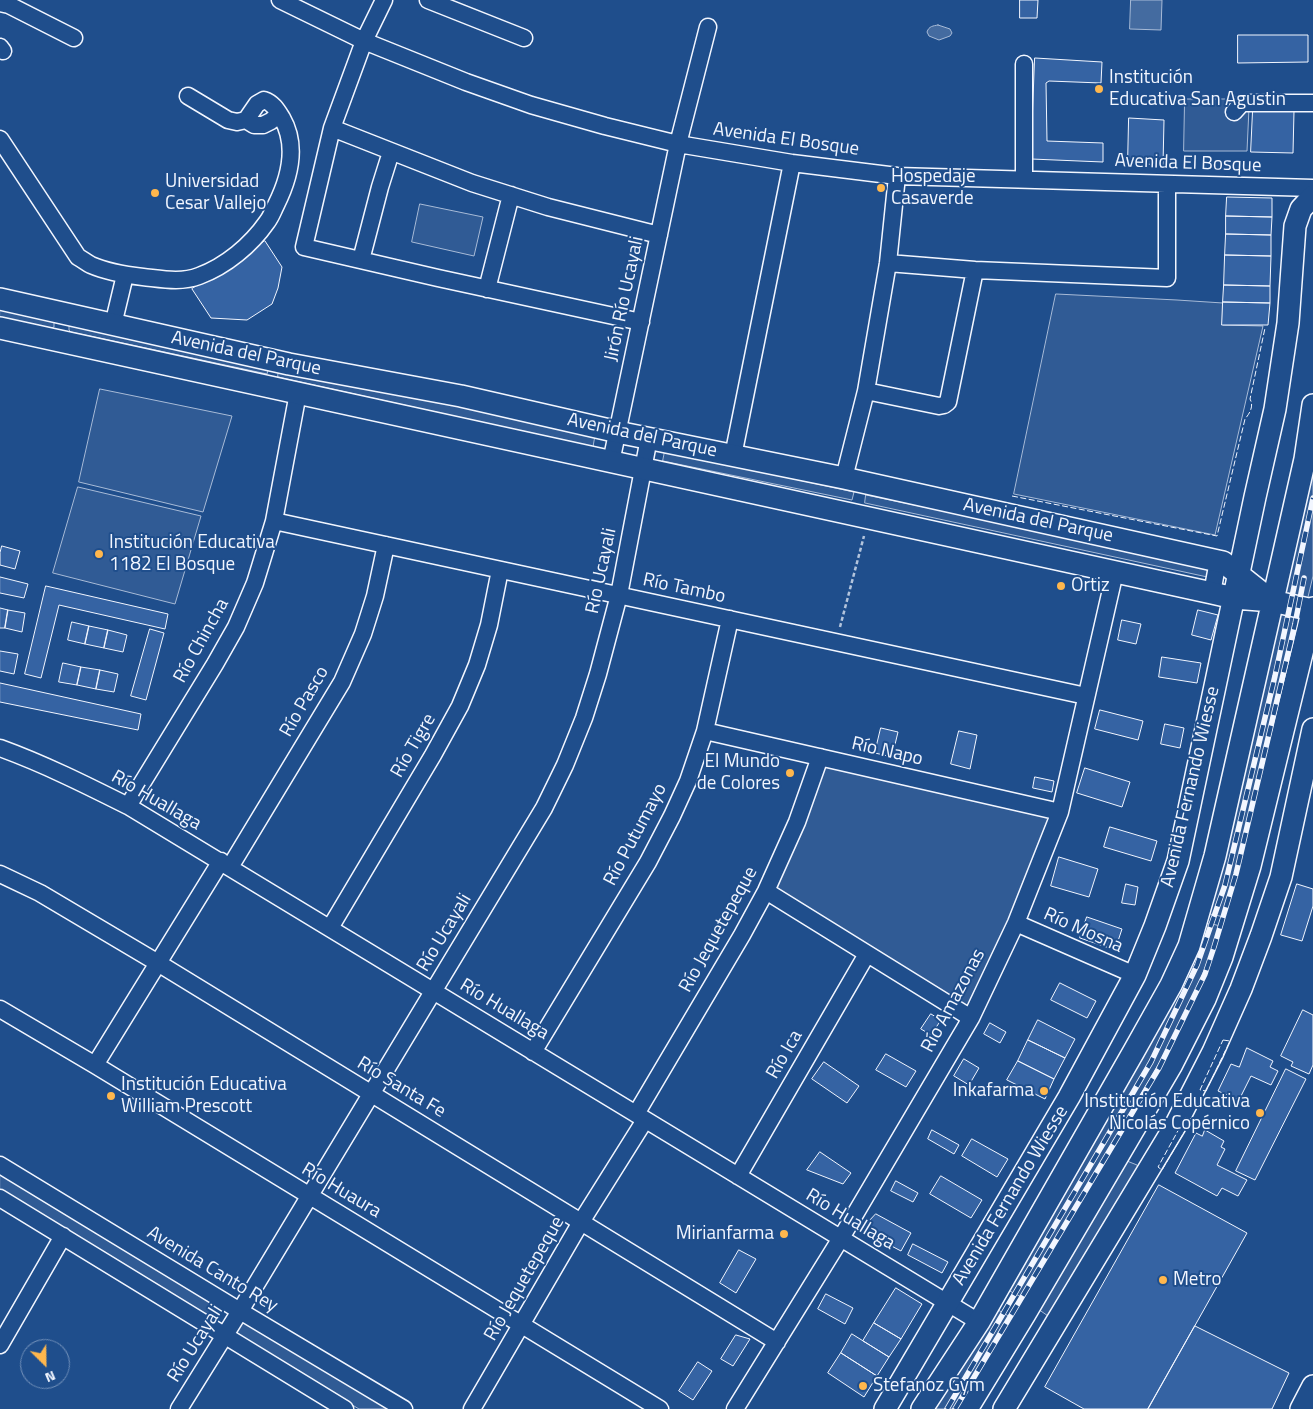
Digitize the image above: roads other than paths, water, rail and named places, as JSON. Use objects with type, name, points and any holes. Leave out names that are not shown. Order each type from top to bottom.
[{"type":"main road","name":"Avenida Fernando Wiesse","points":[[885,1409],[1069,1097],[1135,975],[1178,861],[1255,497],[1276,409],[1288,323],[1295,226],[1302,209],[1313,196]]},
{"type":"main road","name":"Avenida del Parque","points":[[0,299],[289,364],[461,396],[1223,562],[1272,601]]},
{"type":"main road","points":[[56,341],[63,313]]},
{"type":"main road","name":"Avenida del Parque","points":[[0,328],[1234,598],[1272,601],[1313,610]]},
{"type":"main road","name":"Avenida Fernando Wiesse","points":[[922,1409],[979,1322],[1171,985],[1189,946],[1215,856],[1304,459],[1313,405]]},
{"type":"main road","points":[[967,1409],[1172,1066],[1205,999],[1222,957],[1250,866],[1313,610]]},
{"type":"main road","points":[[1011,1407],[1175,1126],[1221,1034],[1241,989],[1281,877],[1313,729]]},
{"type":"main road","points":[[1301,1409],[1313,1386]]},
{"type":"street","name":"Avenida El Bosque","points":[[280,0],[364,41],[466,82],[605,126],[678,144],[792,163],[897,176],[1313,188]]},
{"type":"street","points":[[384,0],[364,41],[332,128],[304,247],[641,322]]},
{"type":"street","points":[[428,0],[524,38]]},
{"type":"street","points":[[0,2],[74,38]]},
{"type":"street","name":"Jirón Río Ucayali","points":[[612,462],[678,144],[708,27]]},
{"type":"street","points":[[1024,64],[1024,179]]},
{"type":"street","points":[[0,139],[78,257],[91,265],[125,275],[178,281],[199,276],[225,263],[249,244],[268,221],[284,188],[290,161],[290,138],[279,114],[263,125],[254,125],[246,120],[237,122],[228,120],[188,96]]},
{"type":"street","points":[[1234,112],[1242,104],[1313,103]]},
{"type":"street","points":[[332,128],[472,184],[567,212],[659,235]]},
{"type":"street","points":[[361,260],[380,187],[392,152]]},
{"type":"street","points":[[734,456],[792,163]]},
{"type":"street","points":[[844,478],[866,391],[888,263],[897,176]]},
{"type":"street","points":[[888,263],[975,270],[1166,278],[1167,184]]},
{"type":"street","points":[[487,289],[511,195]]},
{"type":"street","points":[[866,391],[939,406],[948,402],[975,270]]},
{"type":"street","points":[[113,325],[125,275]]},
{"type":"street","name":"Río Chincha","points":[[128,806],[215,664],[236,627],[255,583],[274,521],[298,394]]},
{"type":"street","name":"Río Ucayali","points":[[179,1409],[544,808],[584,718],[598,674],[619,595],[649,438]]},
{"type":"street","name":"Río Tambo","points":[[274,521],[1086,696]]},
{"type":"street","name":"Río Pasco","points":[[96,1065],[158,963],[225,864],[342,682],[363,634],[375,596],[386,545]]},
{"type":"street","points":[[1212,593],[1218,561]]},
{"type":"street","name":"Río Tigre","points":[[330,928],[460,706],[477,665],[489,625],[500,570]]},
{"type":"street","name":"Río Amazonas","points":[[735,1409],[841,1238],[971,1018],[1016,923],[1060,812],[1115,572]]},
{"type":"street","name":"Río Putumayo","points":[[533,1052],[648,862],[688,781],[705,731],[730,619]]},
{"type":"street","name":"Río Napo","points":[[705,731],[1060,812]]},
{"type":"street","name":"Río Huallaga","points":[[0,748],[78,781],[128,806],[979,1322]]},
{"type":"street","name":"Río Jequetepeque","points":[[472,1409],[581,1222],[766,891],[797,822],[820,757]]},
{"type":"street","name":"Río Santa Fe","points":[[0,874],[40,893],[158,963],[777,1342]]},
{"type":"street","points":[[766,891],[971,1018]]},
{"type":"street","name":"Río Mosna","points":[[1016,923],[1135,975]]},
{"type":"street","name":"Río Ica","points":[[738,1176],[867,954]]},
{"type":"street","name":"Río Huaura","points":[[0,1009],[96,1065],[660,1409]]},
{"type":"street","name":"Avenida Canto Rey","points":[[0,1165],[404,1409]]},
{"type":"street","points":[[0,1198],[345,1409]]},
{"type":"street","points":[[0,1344],[63,1236]]},
{"type":"railway","points":[[947,1409],[1151,1062],[1197,965],[1225,885],[1275,676],[1313,498]]},
{"type":"railway","points":[[955,1409],[1159,1068],[1205,974],[1236,874],[1295,624],[1304,578]]},
{"type":"place","name":"Institución Educativa San Agustin","points":[[1099,89]]},
{"type":"place","name":"Hospedaje Casaverde","points":[[881,188]]},
{"type":"place","name":"Universidad Cesar Vallejo","points":[[155,193]]},
{"type":"place","name":"Institución Educativa 1182 El Bosque","points":[[99,554]]},
{"type":"place","name":"Ortiz","points":[[1061,586]]},
{"type":"place","name":"El Mundo de Colores","points":[[790,773]]},
{"type":"place","name":"Inkafarma","points":[[1044,1091]]},
{"type":"place","name":"Institución Educativa William Prescott","points":[[111,1096]]},
{"type":"place","name":"Institución Educativa Nicolás Copérnico","points":[[1260,1113]]},
{"type":"place","name":"Mirianfarma","points":[[784,1234]]},
{"type":"place","name":"Metro","points":[[1163,1280]]},
{"type":"place","name":"Stefanoz Gym","points":[[863,1386]]}]
